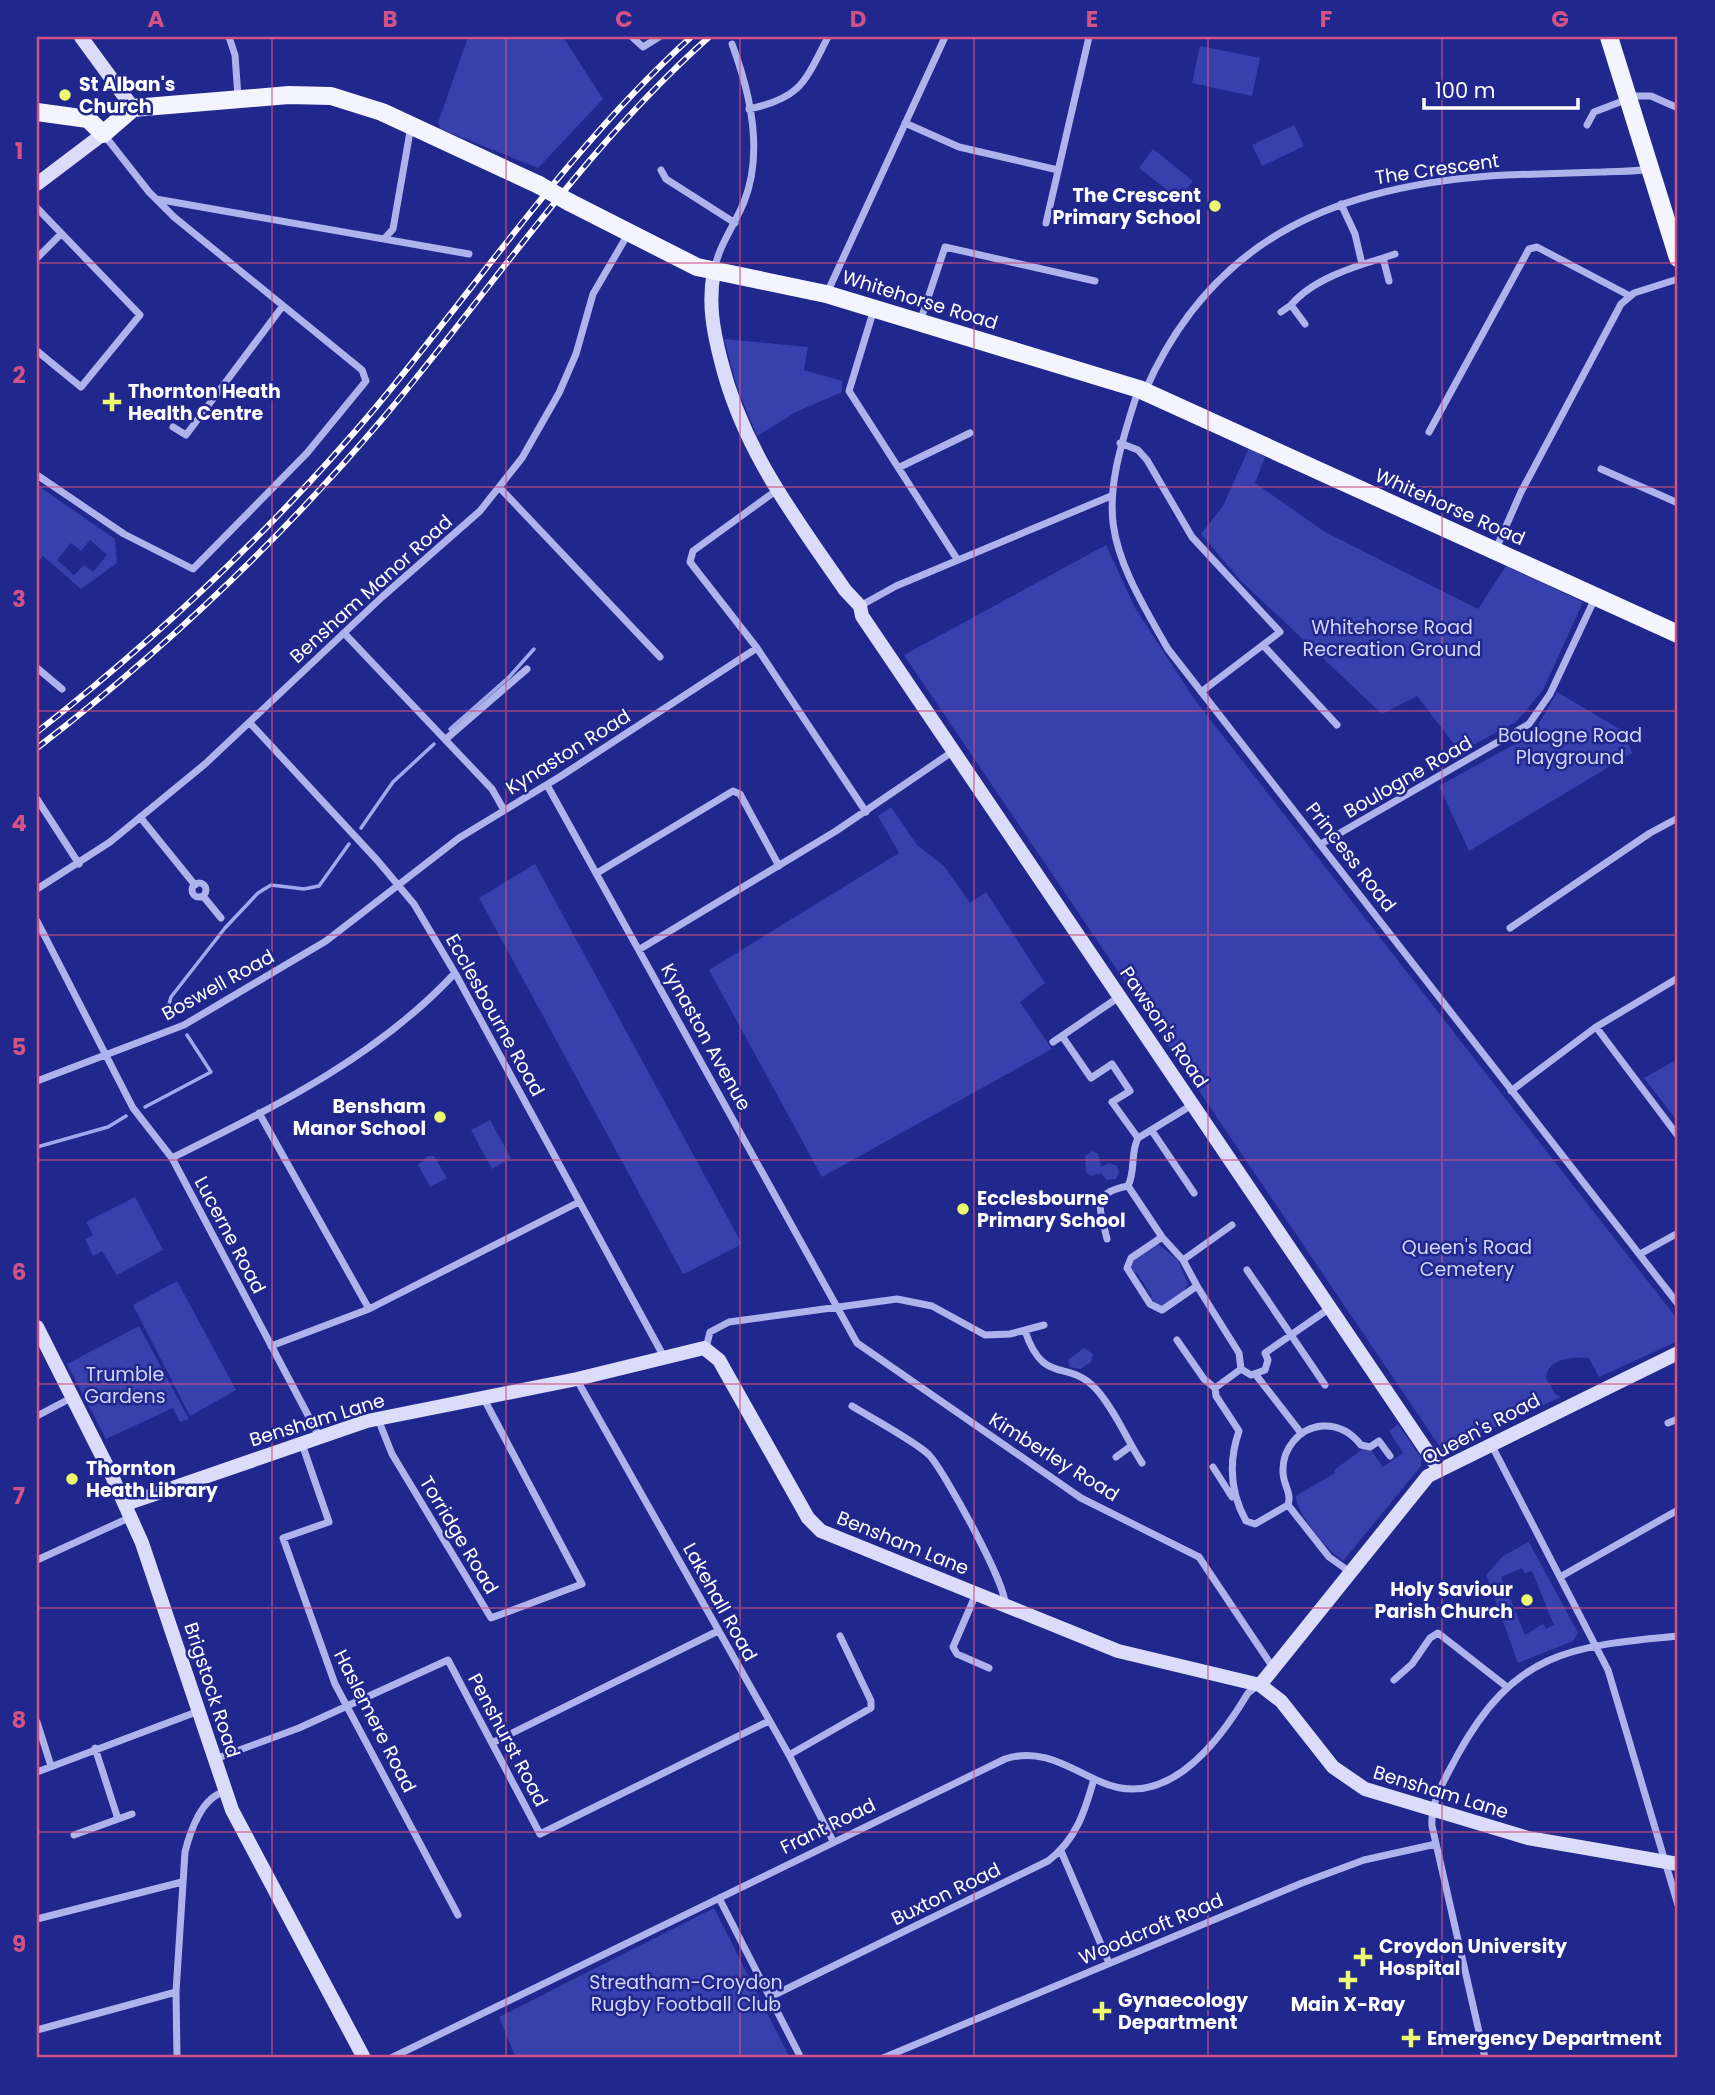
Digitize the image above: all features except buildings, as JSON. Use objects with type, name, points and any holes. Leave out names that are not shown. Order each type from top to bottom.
[{"type":"main road","points":[[1609,37],[1678,258]]},
{"type":"main road","name":"Whitehorse Road","points":[[133,108],[303,94],[331,96],[364,104],[539,185],[682,261],[714,271],[827,294],[1142,391],[1678,634]]},
{"type":"main road","points":[[37,112],[88,119],[103,134],[133,108]]},
{"type":"street","points":[[81,37],[133,108]]},
{"type":"street","points":[[229,37],[235,55],[239,98]]},
{"type":"street","points":[[632,37],[643,47],[659,37]]},
{"type":"street","points":[[750,109],[777,104],[792,95],[807,77],[828,37]]},
{"type":"street","points":[[827,294],[945,37]]},
{"type":"street","points":[[1046,223],[1089,37]]},
{"type":"street","points":[[732,44],[750,109],[754,166],[735,223],[714,271],[709,300],[725,379],[747,439],[777,490],[689,556],[690,562],[757,648],[866,812]]},
{"type":"street","points":[[1587,125],[1594,112],[1628,98],[1651,96],[1678,108]]},
{"type":"street","points":[[905,123],[960,147],[1058,170]]},
{"type":"street","points":[[384,239],[393,229],[411,125]]},
{"type":"street","points":[[37,184],[103,134],[156,199],[190,231],[362,370],[366,377],[364,385],[307,453],[193,569],[124,534],[37,475]]},
{"type":"street","name":"The Crescent","points":[[1142,391],[1193,311],[1241,260],[1283,231],[1341,204],[1389,189],[1474,177],[1650,168]]},
{"type":"street","points":[[661,170],[666,179],[735,223]]},
{"type":"street","points":[[156,199],[469,254]]},
{"type":"street","points":[[1341,204],[1354,234],[1362,264]]},
{"type":"street","points":[[37,208],[139,315],[81,387],[37,351]]},
{"type":"street","points":[[37,258],[61,234]]},
{"type":"street","name":"Bensham Manor Road","points":[[37,889],[79,864],[140,817],[250,723],[344,633],[470,520],[500,488],[559,393],[576,354],[593,294],[628,234]]},
{"type":"street","points":[[919,323],[945,247],[1095,281]]},
{"type":"street","points":[[1429,432],[1529,248],[1537,247],[1630,296]]},
{"type":"street","points":[[1281,312],[1308,290],[1362,264],[1395,254]]},
{"type":"street","points":[[1383,258],[1389,281]]},
{"type":"street","points":[[1495,551],[1521,492],[1621,304],[1630,296],[1678,279]]},
{"type":"street","points":[[1291,305],[1305,324]]},
{"type":"street","points":[[173,427],[186,435],[282,307]]},
{"type":"street","points":[[874,309],[849,391],[957,559]]},
{"type":"street","name":"Princess Road","points":[[1142,391],[1120,443],[1111,496],[1111,517],[1124,568],[1168,649],[1678,1304]]},
{"type":"street","points":[[900,467],[970,433]]},
{"type":"street","points":[[960,438],[965,446]]},
{"type":"street","points":[[1120,443],[1143,455],[1192,537],[1280,632],[1201,692]]},
{"type":"street","points":[[1601,468],[1678,503]]},
{"type":"street","points":[[500,488],[660,657]]},
{"type":"street","name":"Pawson's Road","points":[[777,490],[860,606],[862,616],[952,752],[1439,1469]]},
{"type":"street","points":[[860,606],[881,592],[1111,496]]},
{"type":"street","name":"Boulogne Road","points":[[1321,844],[1529,724],[1550,694],[1597,596]]},
{"type":"street","points":[[344,633],[492,789],[504,810]]},
{"type":"street","points":[[1264,645],[1337,725]]},
{"type":"street","name":"Kynaston Road","points":[[398,884],[459,838],[547,785],[757,648]]},
{"type":"street","points":[[37,668],[62,689]]},
{"type":"street","points":[[446,739],[527,669]]},
{"type":"street","name":"Ecclesbourne Road","points":[[250,723],[414,904],[455,973],[664,1357]]},
{"type":"street","points":[[640,950],[866,812],[952,752]]},
{"type":"street","name":"Kynaston Avenue","points":[[547,785],[834,1307]]},
{"type":"street","points":[[597,873],[733,791],[740,794],[779,866]]},
{"type":"street","points":[[37,799],[79,864]]},
{"type":"street","points":[[140,817],[195,885],[204,886],[203,896],[221,918]]},
{"type":"street","points":[[1510,928],[1650,833],[1678,818]]},
{"type":"street","name":"Boswell Road","points":[[37,1081],[105,1053],[172,1031],[196,1018],[326,941],[398,884]]},
{"type":"street","name":"Lucerne Road","points":[[37,921],[133,1108],[172,1158],[318,1437]]},
{"type":"street","points":[[172,1158],[310,1088],[392,1032],[455,973]]},
{"type":"street","points":[[1511,1091],[1596,1027],[1678,978]]},
{"type":"street","points":[[1053,1042],[1120,996]]},
{"type":"street","points":[[1596,1027],[1678,1136]]},
{"type":"street","points":[[1062,1036],[1091,1078],[1112,1064],[1130,1091],[1112,1102],[1138,1138]]},
{"type":"street","points":[[1128,1186],[1135,1171],[1133,1152],[1138,1138],[1192,1105]]},
{"type":"street","points":[[260,1113],[369,1309]]},
{"type":"street","points":[[1152,1131],[1194,1193]]},
{"type":"street","points":[[1128,1186],[1162,1237],[1183,1260],[1239,1353],[1241,1369]]},
{"type":"street","points":[[1107,1239],[1101,1197],[1112,1189],[1128,1186]]},
{"type":"street","points":[[271,1346],[369,1309],[579,1202]]},
{"type":"street","points":[[1183,1260],[1232,1225]]},
{"type":"street","points":[[1640,1254],[1678,1233]]},
{"type":"street","points":[[1162,1237],[1131,1258],[1128,1265],[1128,1271],[1150,1304],[1165,1309],[1197,1286]]},
{"type":"street","points":[[1247,1270],[1325,1385]]},
{"type":"street","points":[[706,1349],[710,1332],[726,1323],[905,1299],[939,1309],[985,1335],[1026,1331],[1044,1325]]},
{"type":"street","name":"Kimberley Road","points":[[834,1307],[857,1343],[870,1355],[1081,1498],[1199,1557],[1275,1670]]},
{"type":"street","points":[[1256,1376],[1265,1370],[1268,1360],[1265,1353],[1331,1308]]},
{"type":"street","name":"Brigstock Road","points":[[37,1327],[128,1510],[225,1792],[364,2058]]},
{"type":"street","points":[[1026,1331],[1035,1355],[1044,1365],[1083,1380],[1098,1391],[1142,1463]]},
{"type":"street","points":[[1177,1339],[1204,1379],[1215,1388],[1216,1396],[1240,1431],[1231,1473],[1234,1501]]},
{"type":"street","name":"Bensham Lane","points":[[128,1510],[318,1437],[378,1418],[484,1399],[706,1349],[722,1365],[816,1528],[1132,1655],[1260,1685],[1280,1701],[1327,1761],[1353,1783],[1433,1811],[1549,1843],[1672,1863]]},
{"type":"street","name":"Queen's Road","points":[[1260,1685],[1275,1670],[1406,1501],[1439,1469],[1678,1353]]},
{"type":"street","points":[[1241,1369],[1256,1376],[1301,1433]]},
{"type":"street","points":[[1215,1388],[1241,1369]]},
{"type":"street","name":"Lakehall Road","points":[[577,1379],[789,1755],[833,1841]]},
{"type":"street","points":[[37,1416],[73,1397]]},
{"type":"street","name":"Torridge Road","points":[[378,1418],[392,1454],[491,1618],[582,1584],[484,1399]]},
{"type":"street","points":[[852,1406],[929,1454],[994,1567],[1006,1596],[1005,1605]]},
{"type":"street","points":[[1668,1423],[1678,1419]]},
{"type":"street","points":[[1213,1467],[1246,1521],[1251,1524],[1288,1504],[1290,1495],[1283,1478],[1283,1465],[1292,1443],[1301,1433],[1320,1426],[1340,1428],[1352,1434],[1360,1445],[1370,1447],[1379,1441],[1390,1456]]},
{"type":"street","name":"Haslemere Road","points":[[302,1443],[328,1522],[283,1538],[327,1665],[346,1706],[458,1915]]},
{"type":"street","points":[[1490,1444],[1536,1536],[1597,1644],[1618,1698],[1672,1863],[1678,1905]]},
{"type":"street","points":[[1116,1457],[1131,1446]]},
{"type":"street","points":[[1288,1504],[1329,1557],[1350,1572]]},
{"type":"street","points":[[37,1560],[128,1510]]},
{"type":"street","points":[[1560,1577],[1678,1510]]},
{"type":"street","points":[[977,1593],[953,1647],[957,1654],[989,1668]]},
{"type":"street","points":[[492,1743],[718,1631]]},
{"type":"street","points":[[1394,1679],[1412,1664],[1430,1638],[1438,1633],[1507,1688]]},
{"type":"street","points":[[789,1755],[871,1708],[871,1701],[840,1636]]},
{"type":"street","points":[[1485,2058],[1436,1844],[1433,1811],[1461,1749],[1485,1712],[1507,1688],[1544,1663],[1597,1644],[1678,1636]]},
{"type":"street","name":"Penshurst Road","points":[[215,1759],[299,1728],[448,1660],[540,1834],[769,1721]]},
{"type":"street","name":"Frant Road","points":[[391,2058],[1009,1757],[1052,1759],[1111,1786],[1133,1789],[1174,1778],[1194,1763],[1248,1693],[1260,1685]]},
{"type":"street","points":[[37,1772],[199,1711]]},
{"type":"street","points":[[37,1722],[51,1766]]},
{"type":"street","points":[[95,1748],[118,1819]]},
{"type":"street","name":"Buxton Road","points":[[771,1997],[1034,1869],[1060,1851],[1082,1819],[1094,1779]]},
{"type":"street","points":[[177,2058],[176,1992],[182,1882],[188,1839],[210,1800],[225,1792]]},
{"type":"street","points":[[74,1835],[132,1814]]},
{"type":"street","name":"Woodcroft Road","points":[[883,2058],[1364,1860],[1436,1844]]},
{"type":"street","points":[[1060,1851],[1109,1963]]},
{"type":"street","points":[[37,1919],[182,1882]]},
{"type":"street","points":[[719,1898],[801,2058]]},
{"type":"street","points":[[37,2030],[176,1992]]},
{"type":"green space","points":[[468,37],[563,37],[603,99],[538,168],[441,129],[438,123]]},
{"type":"green space","points":[[1200,46],[1260,58],[1252,96],[1192,83]]},
{"type":"green space","points":[[1294,125],[1304,146],[1262,166],[1252,145]]},
{"type":"green space","points":[[1153,149],[1193,181],[1179,199],[1139,168]]},
{"type":"green space","points":[[724,339],[808,347],[804,370],[842,381],[842,392],[796,412],[757,436],[738,390]]},
{"type":"green space","name":"Whitehorse Road Recreation Ground","points":[[1249,448],[1265,457],[1255,483],[1325,532],[1478,609],[1506,566],[1583,602],[1543,690],[1516,722],[1460,752],[1417,696],[1382,714],[1241,581],[1201,534],[1223,506]]},
{"type":"green space","points":[[37,485],[115,539],[117,563],[81,589],[43,556],[37,563]],"holes":[[[90,540],[107,555],[93,572],[84,565],[74,575],[57,560],[71,543],[81,551]]]},
{"type":"green space","name":"Queen's Road Cemetery","points":[[1106,545],[1135,608],[1195,700],[1678,1320],[1678,1341],[1599,1377],[1589,1358],[1569,1358],[1556,1362],[1551,1366],[1546,1378],[1555,1394],[1561,1397],[1448,1449],[1440,1447],[904,655]]},
{"type":"green space","name":"Boulogne Road Playground","points":[[1557,692],[1628,734],[1626,738],[1632,753],[1469,851],[1439,786],[1533,734]]},
{"type":"green space","points":[[891,807],[917,845],[944,866],[970,903],[986,892],[1045,983],[1020,1002],[1052,1049],[822,1177],[709,970],[899,853],[878,816]]},
{"type":"green space","points":[[535,864],[742,1244],[683,1274],[479,898]]},
{"type":"green space","points":[[1678,1059],[1678,1122],[1644,1078]]},
{"type":"green space","points":[[490,1120],[511,1158],[492,1169],[471,1130]]},
{"type":"green space","points":[[1092,1151],[1098,1154],[1101,1167],[1109,1163],[1117,1166],[1119,1172],[1116,1179],[1106,1180],[1101,1173],[1091,1176],[1086,1172],[1085,1156]]},
{"type":"green space","points":[[428,1156],[434,1156],[447,1178],[430,1187],[418,1165]]},
{"type":"green space","points":[[135,1197],[163,1250],[117,1275],[102,1251],[93,1256],[85,1239],[93,1235],[86,1222]]},
{"type":"green space","points":[[1158,1244],[1178,1260],[1188,1284],[1183,1292],[1160,1307],[1150,1298],[1152,1296],[1137,1273],[1130,1270],[1135,1259]]},
{"type":"green space","points":[[177,1281],[236,1390],[190,1416],[133,1305]]},
{"type":"green space","name":"Trumble Gardens","points":[[139,1326],[189,1419],[180,1422],[173,1408],[106,1439],[67,1364]]},
{"type":"green space","points":[[1084,1348],[1093,1354],[1091,1362],[1080,1369],[1070,1367],[1068,1360]]},
{"type":"green space","points":[[1398,1424],[1421,1458],[1421,1466],[1343,1561],[1314,1532],[1297,1504],[1296,1496],[1335,1473],[1334,1470],[1363,1449],[1372,1451],[1383,1467],[1403,1453],[1389,1431]]},
{"type":"green space","points":[[1529,1542],[1578,1633],[1573,1641],[1518,1663],[1486,1575],[1503,1556]],"holes":[[[1522,1568],[1525,1573],[1532,1571],[1554,1625],[1546,1629],[1543,1624],[1525,1635],[1501,1577]]]},
{"type":"green space","name":"Streatham-Croydon Rugby Football Club","points":[[714,1908],[790,2058],[516,2058],[499,2017]]},
{"type":"waterway","points":[[450,729],[509,677],[534,649]]},
{"type":"waterway","points":[[361,828],[393,782],[434,744]]},
{"type":"waterway","points":[[172,1018],[169,1004],[171,997],[225,928],[258,893],[271,885],[304,889],[319,886],[349,844]]},
{"type":"waterway","points":[[145,1107],[211,1072],[187,1035]]},
{"type":"waterway","points":[[37,1147],[108,1127],[126,1116]]},
{"type":"railway","points":[[37,732],[172,618],[297,495],[376,407],[566,169],[647,79],[691,37]]},
{"type":"railway","points":[[37,748],[175,633],[304,507],[424,369],[579,173],[663,80],[709,37]]},
{"type":"place","name":"St Alban's Church","points":[[65,95]]},
{"type":"place","name":"The Crescent Primary School","points":[[1215,206]]},
{"type":"place","name":"Thornton Heath Health Centre","points":[[112,402]]},
{"type":"place","name":"Bensham Manor School","points":[[440,1117]]},
{"type":"place","name":"Ecclesbourne Primary School","points":[[963,1209]]},
{"type":"place","name":"Thornton Heath Library","points":[[72,1479]]},
{"type":"place","name":"Holy Saviour Parish Church","points":[[1527,1600]]},
{"type":"place","name":"Croydon University Hospital","points":[[1363,1957]]},
{"type":"place","name":"Main X-Ray","points":[[1348,1980]]},
{"type":"place","name":"Gynaecology Department","points":[[1102,2011]]},
{"type":"place","name":"Emergency Department","points":[[1411,2038]]}]
